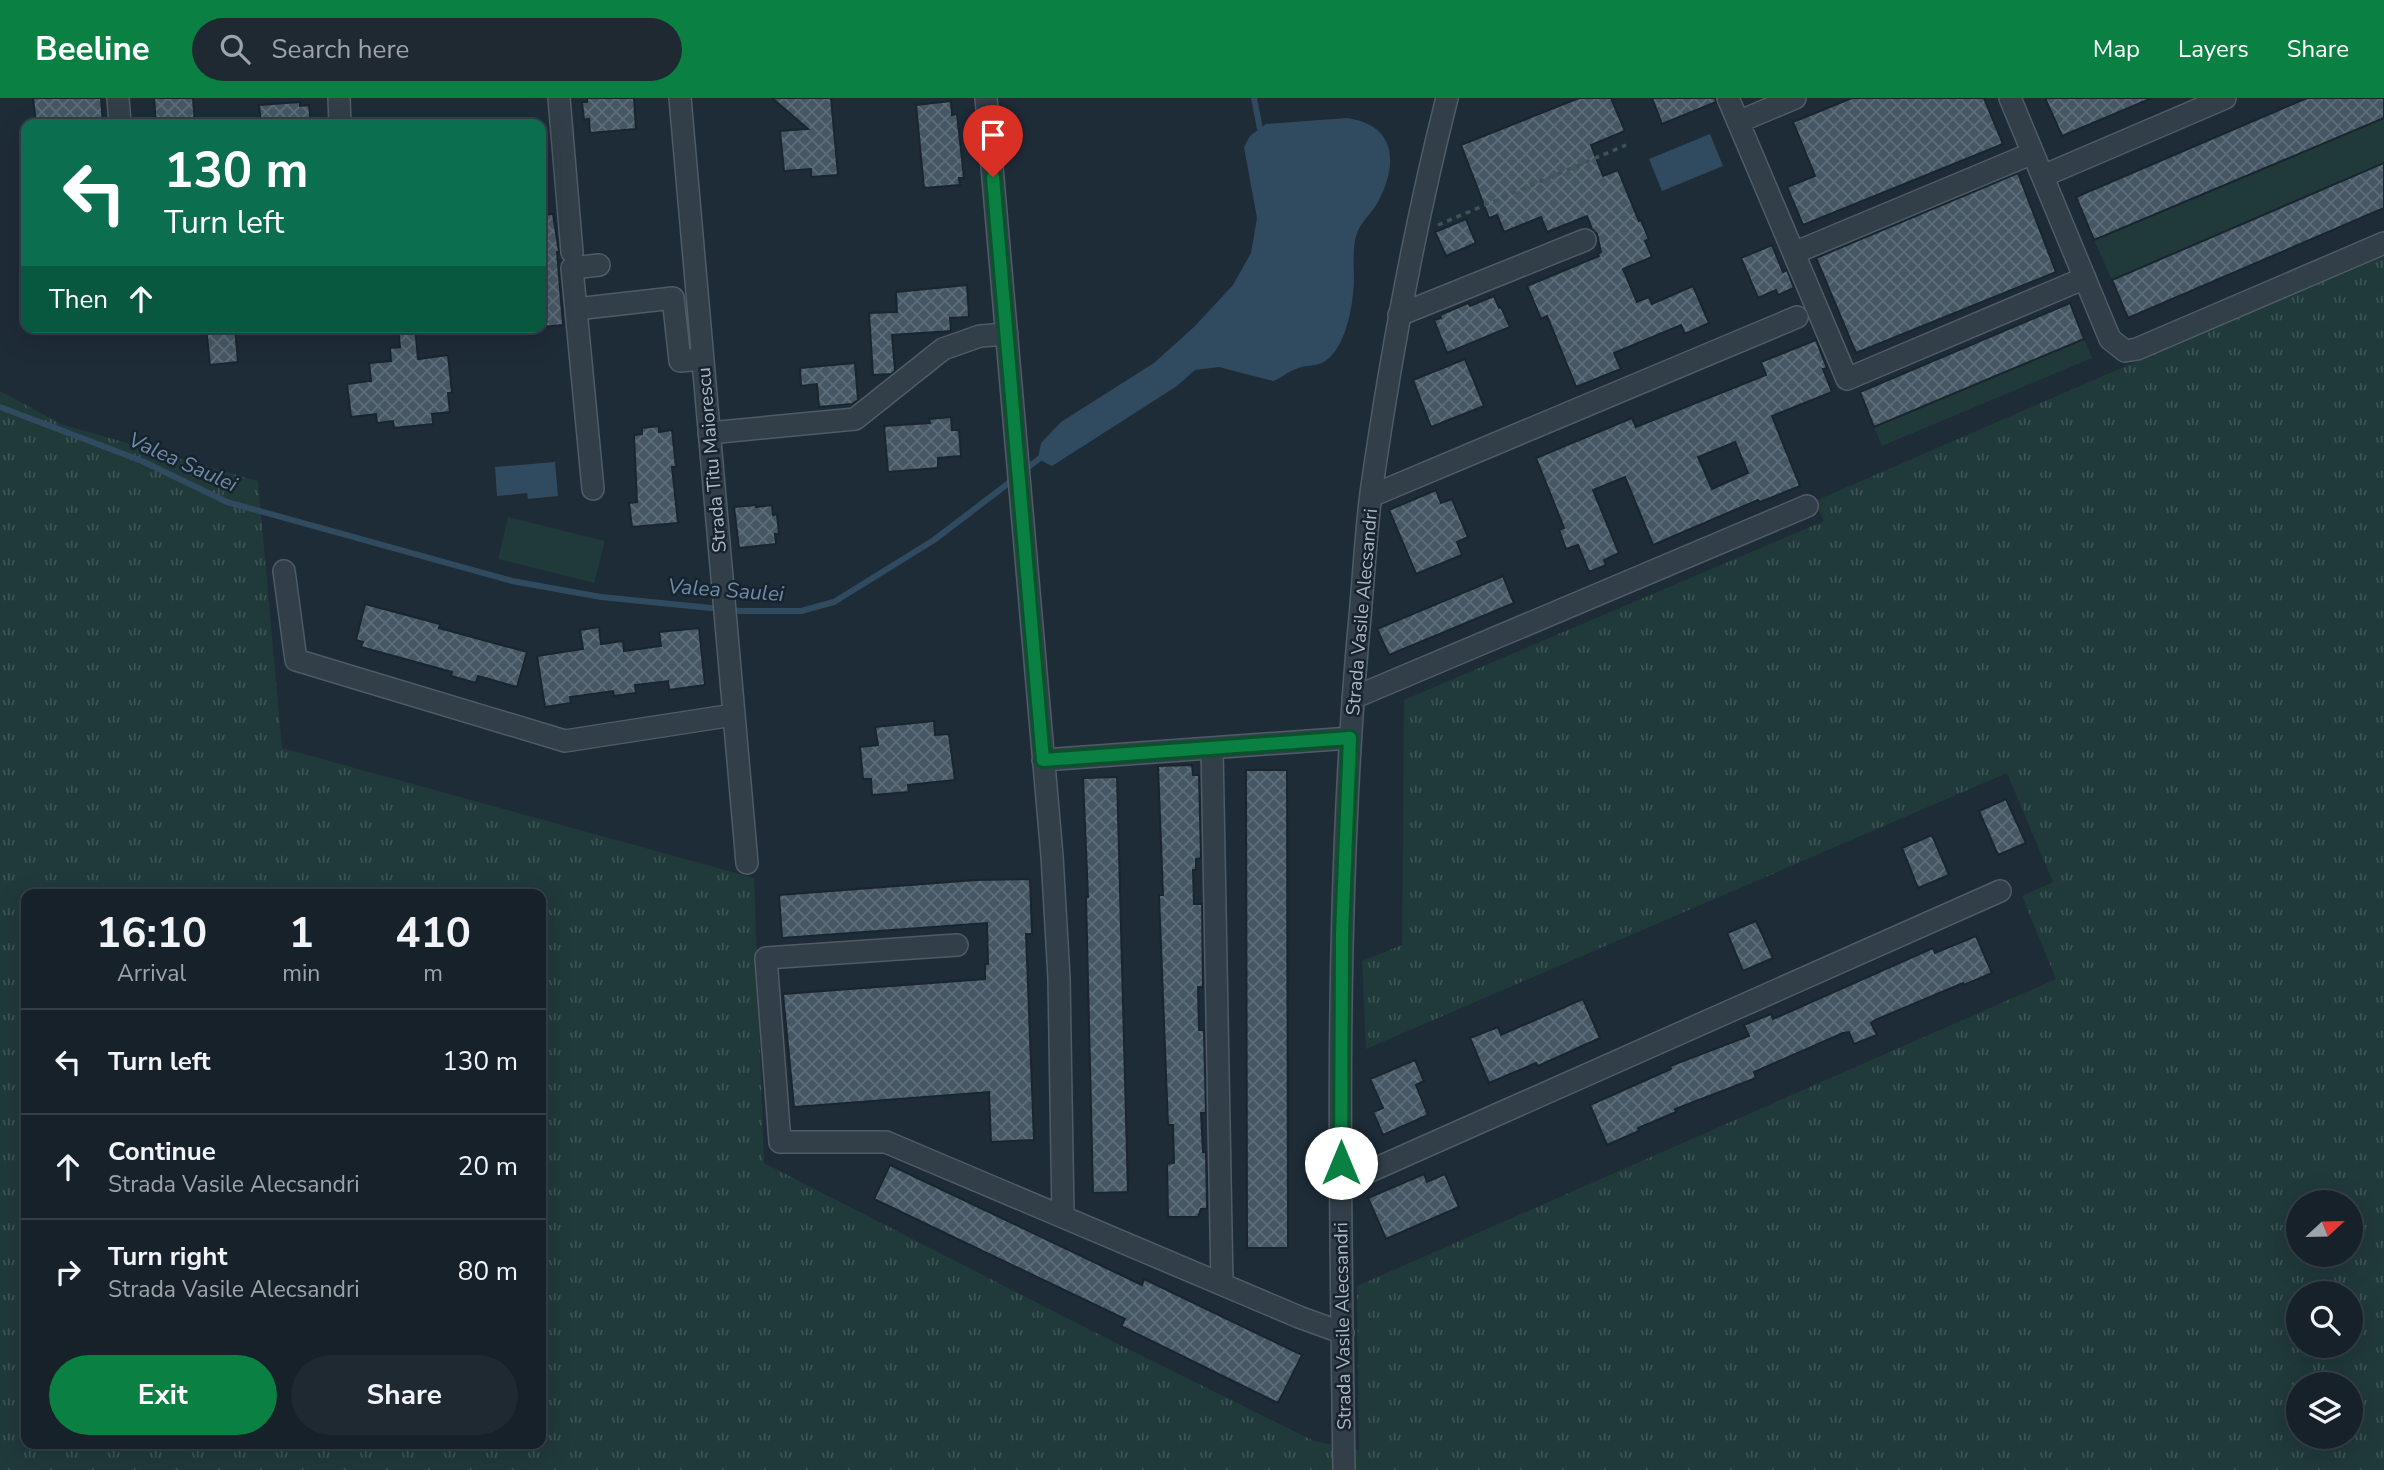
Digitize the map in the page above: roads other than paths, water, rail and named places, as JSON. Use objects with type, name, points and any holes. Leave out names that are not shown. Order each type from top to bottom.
[{"type":"street","points":[[118,98],[120,119]]},
{"type":"street","points":[[339,98],[341,119]]},
{"type":"street","points":[[559,98],[572,252]]},
{"type":"street","name":"Strada Titu Maiorescu","points":[[680,98],[747,863]]},
{"type":"street","points":[[986,98],[1052,856],[1059,978],[1063,1216]]},
{"type":"street","name":"Strada Vasile Alecsandri","points":[[1344,1470],[1342,934],[1353,698],[1371,496],[1399,315],[1447,98]]},
{"type":"street","points":[[1728,98],[1847,379],[2085,278]]},
{"type":"street","points":[[1738,122],[1796,98]]},
{"type":"street","points":[[2010,98],[2110,339],[2125,351],[2137,349],[2384,243]]},
{"type":"street","points":[[2043,176],[2225,98]]},
{"type":"street","points":[[1794,253],[2034,153]]},
{"type":"street","points":[[1399,315],[1585,240]]},
{"type":"street","points":[[593,489],[572,268],[599,265]]},
{"type":"street","points":[[576,309],[673,298],[680,361],[702,359]]},
{"type":"street","points":[[1371,496],[1797,317]]},
{"type":"street","points":[[709,433],[855,419],[943,349],[980,336],[1007,334]]},
{"type":"street","points":[[1353,698],[1807,506]]},
{"type":"street","points":[[284,571],[296,660],[565,741],[733,715]]},
{"type":"street","points":[[1043,760],[1350,738]]},
{"type":"street","points":[[1212,748],[1222,1284]]},
{"type":"street","points":[[1341,1184],[2000,891]]},
{"type":"street","points":[[957,945],[766,958],[780,1142],[887,1142],[1342,1333]]},
{"type":"water","points":[[1347,118],[1364,122],[1376,129],[1389,148],[1390,161],[1389,174],[1378,202],[1361,225],[1355,239],[1350,314],[1337,349],[1330,357],[1322,363],[1299,368],[1273,381],[1219,367],[1195,370],[1177,386],[1052,466],[1038,459],[1041,443],[1061,422],[1154,363],[1194,327],[1233,285],[1251,253],[1257,218],[1244,147],[1250,136],[1266,124]]},
{"type":"water","points":[[1710,134],[1723,166],[1662,191],[1649,159]]},
{"type":"water","points":[[555,462],[558,496],[528,499],[527,493],[497,496],[495,467]]},
{"type":"waterway","name":"Valea Saulei","points":[[1254,98],[1261,134]]},
{"type":"waterway","name":"Valea Saulei","points":[[0,407],[142,461],[227,502],[512,581],[601,597],[741,611],[801,611],[834,602],[934,540],[1014,479]]},
{"type":"waterway","name":"Valea Saulei","points":[[1022,472],[1044,455]]}]
